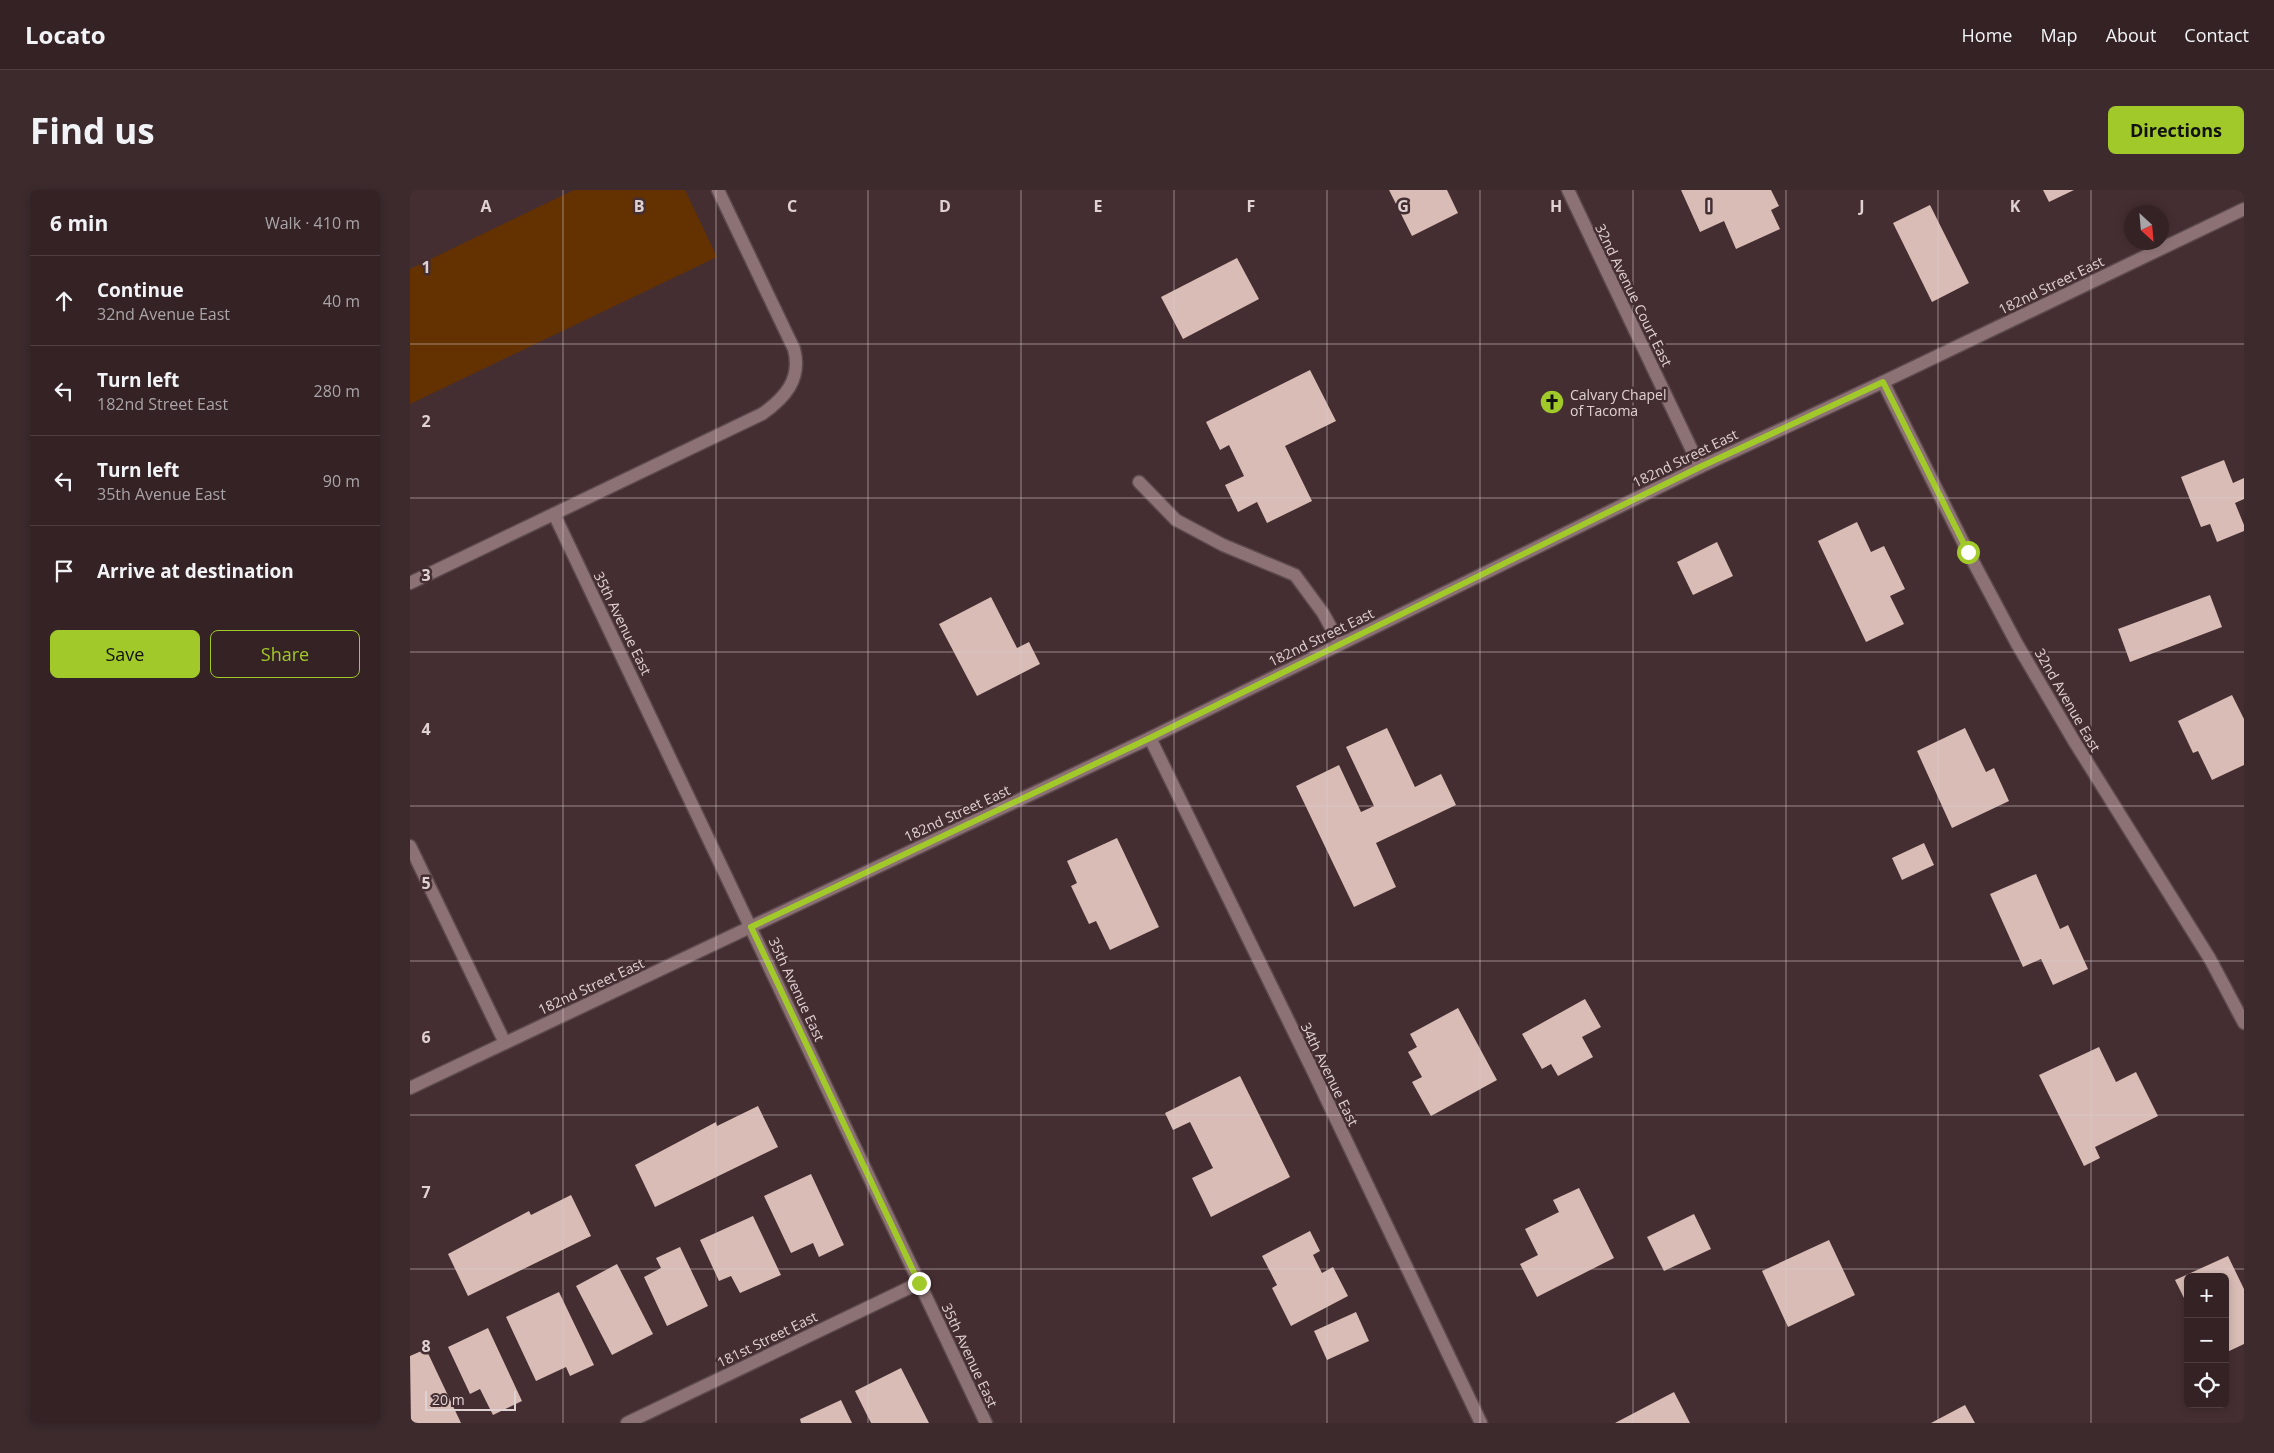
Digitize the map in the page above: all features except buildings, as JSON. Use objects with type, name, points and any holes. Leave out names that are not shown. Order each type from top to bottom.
[{"type":"street","points":[[410,583],[762,414],[778,402],[794,381],[797,368],[794,349],[718,190]]},
{"type":"street","name":"32nd Avenue Court East","points":[[1568,190],[1700,467]]},
{"type":"street","name":"182nd Street East","points":[[410,1088],[1150,738],[1700,467],[2244,210]]},
{"type":"street","name":"32nd Avenue East","points":[[1883,382],[1968,552],[2017,644],[2074,741],[2210,959],[2244,1023]]},
{"type":"street","points":[[1139,482],[1176,520],[1223,545],[1295,575],[1323,614],[1340,644]]},
{"type":"street","name":"35th Avenue East","points":[[554,514],[986,1423]]},
{"type":"street","name":"34th Avenue East","points":[[1150,738],[1481,1423]]},
{"type":"street","points":[[410,846],[506,1043]]},
{"type":"street","name":"181st Street East","points":[[627,1423],[919,1283]]},
{"type":"shaded area","points":[[574,190],[685,190],[717,257],[410,404],[410,269]]},
{"type":"place","name":"Calvary Chapel of Tacoma","points":[[1552,402]]},
{"type":"route","points":[[919,1283],[751,927],[1150,738],[1700,467],[1883,382],[1968,552]]}]
